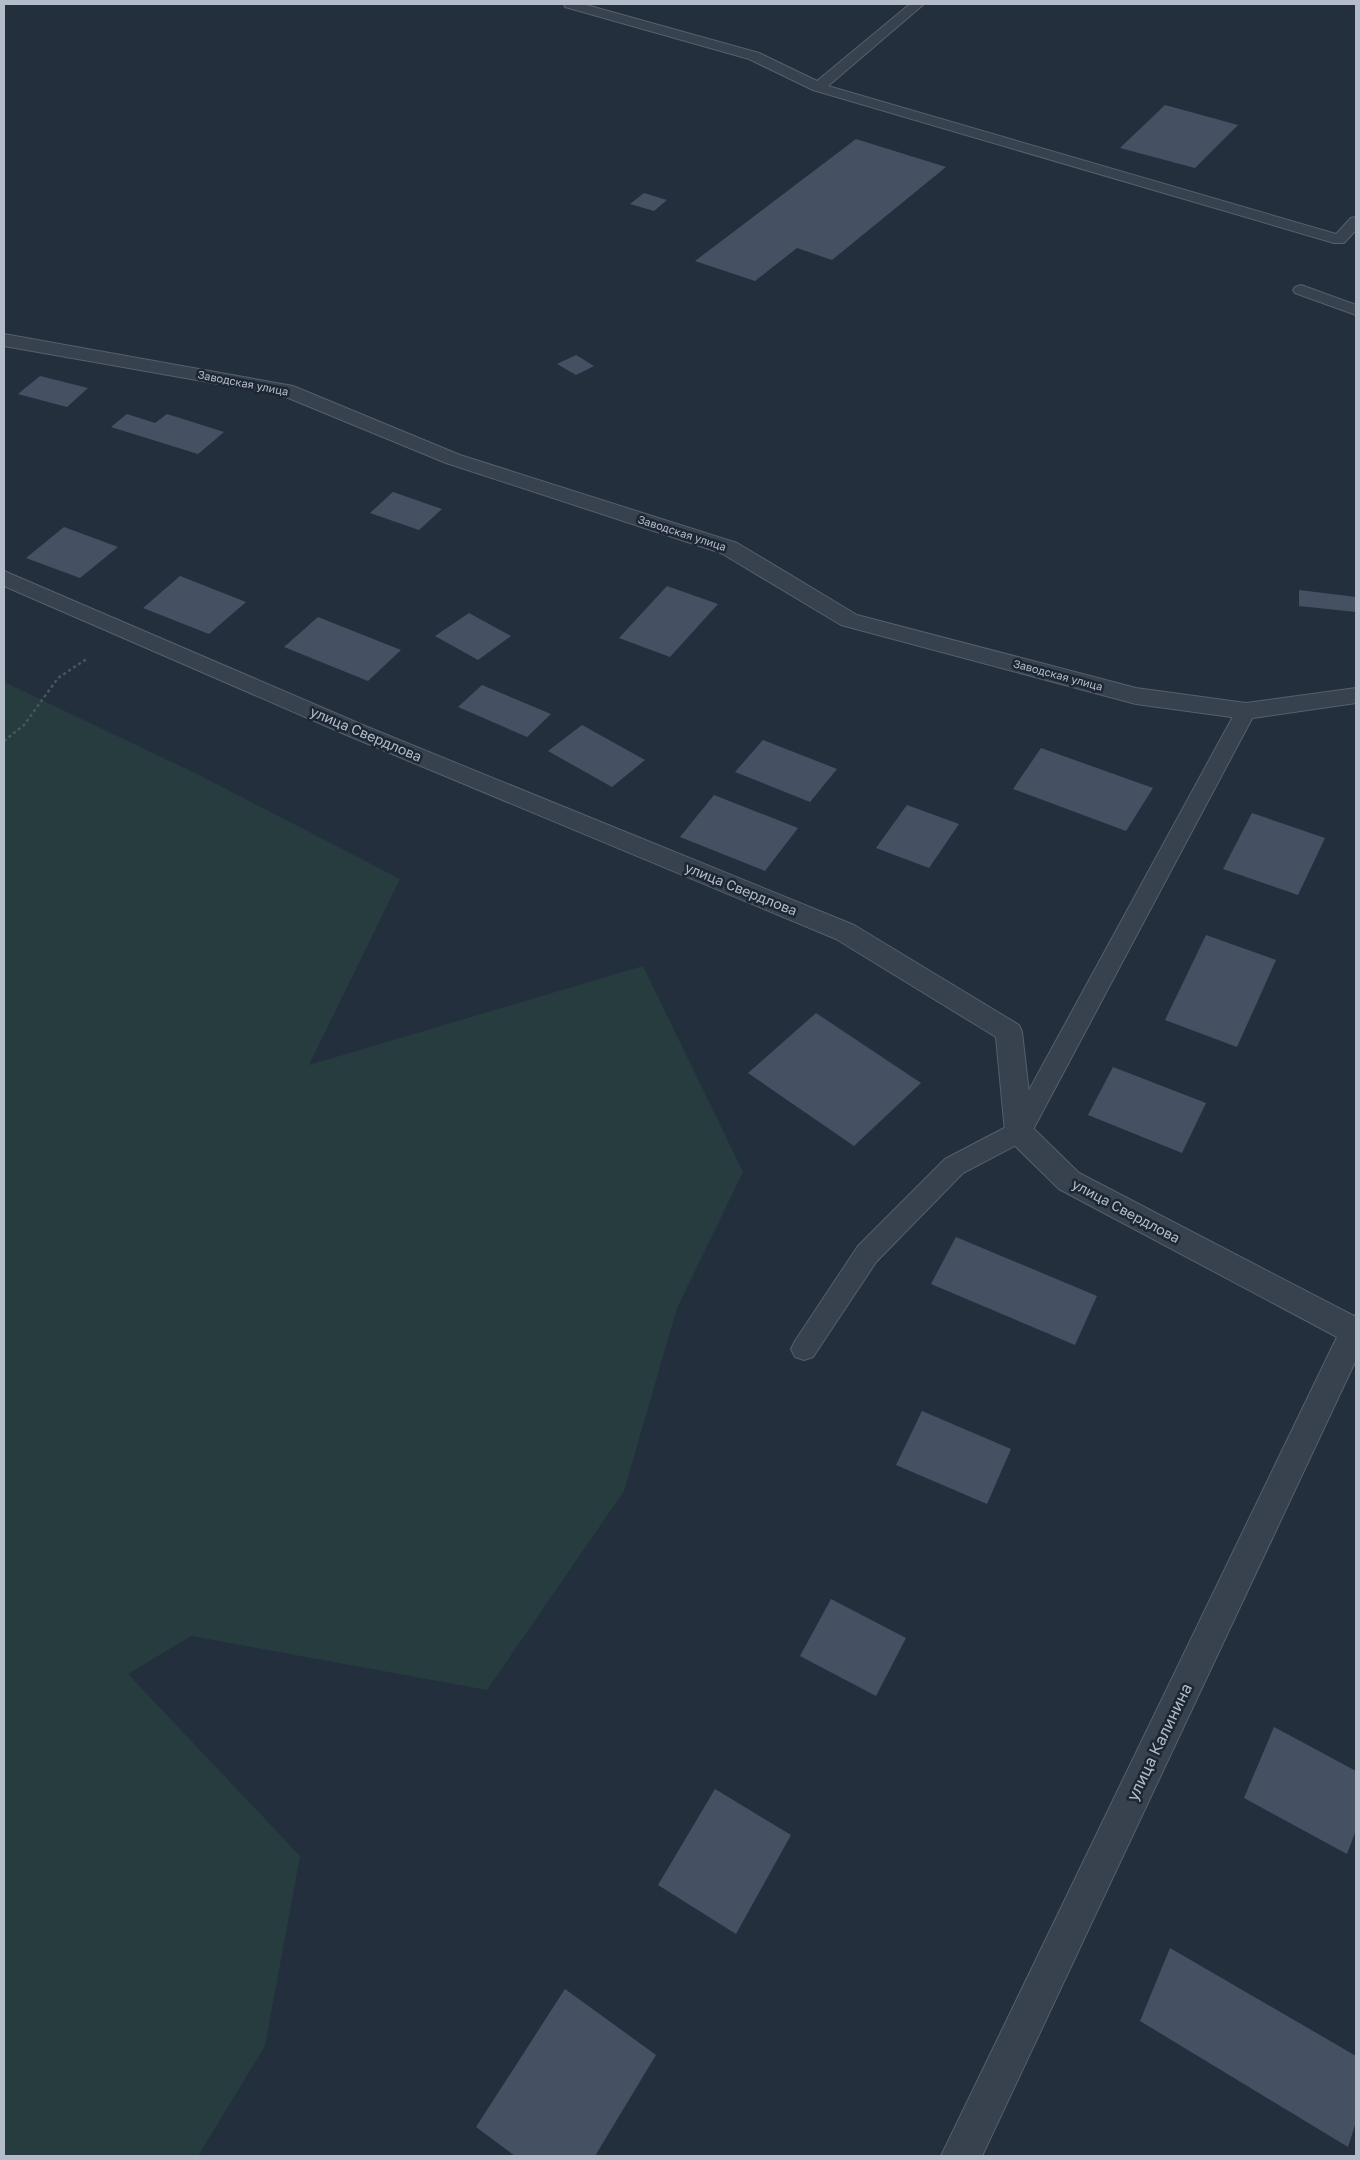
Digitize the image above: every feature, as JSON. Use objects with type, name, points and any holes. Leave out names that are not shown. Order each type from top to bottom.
[{"type":"street","name":"Заводская улица","points":[[4,340],[286,390],[453,459],[729,548],[849,620],[1136,696],[1246,711],[1356,696]]},
{"type":"street","name":"улица Свердлова","points":[[4,578],[357,731],[845,932],[1009,1032],[1020,1132],[1069,1181],[1356,1330]]},
{"type":"street","name":"улица Калинина","points":[[962,2156],[1356,1330]]},
{"type":"lane","points":[[570,4],[754,56],[818,87],[1356,245]]},
{"type":"lane","points":[[818,87],[918,4]]},
{"type":"lane","points":[[1338,240],[1356,221]]},
{"type":"lane","points":[[1301,290],[1356,310]]},
{"type":"lane","points":[[804,1349],[867,1254],[947,1173],[954,1166],[1020,1132],[1246,711]]},
{"type":"path","points":[[4,740],[24,725],[58,678],[128,632]]},
{"type":"green space","points":[[4,682],[199,775],[400,879],[309,1065],[643,966],[743,1172],[677,1308],[624,1491],[487,1690],[191,1636],[128,1674],[300,1856],[265,2046],[198,2156],[4,2156]]},
{"type":"building","points":[[1165,105],[1238,125],[1195,168],[1120,148]]},
{"type":"building","points":[[856,139],[946,167],[832,260],[797,248],[755,281],[695,261]]},
{"type":"building","points":[[644,193],[667,200],[654,211],[630,204]]},
{"type":"building","points":[[576,355],[594,366],[576,375],[557,364]]},
{"type":"building","points":[[40,376],[88,388],[67,407],[18,394]]},
{"type":"building","points":[[127,414],[155,423],[167,414],[224,432],[198,454],[111,427]]},
{"type":"building","points":[[393,492],[442,509],[419,530],[370,513]]},
{"type":"building","points":[[64,527],[118,547],[80,578],[26,558]]},
{"type":"building","points":[[180,576],[246,602],[209,634],[143,608]]},
{"type":"building","points":[[667,586],[718,604],[670,657],[619,638]]},
{"type":"building","points":[[1299,590],[1356,597],[1356,612],[1299,606]]},
{"type":"building","points":[[469,613],[511,636],[478,660],[435,636]]},
{"type":"building","points":[[318,617],[401,650],[368,681],[284,647]]},
{"type":"building","points":[[482,685],[551,714],[527,737],[458,707]]},
{"type":"building","points":[[582,725],[645,760],[612,787],[548,751]]},
{"type":"building","points":[[763,740],[837,769],[810,802],[735,772]]},
{"type":"building","points":[[1041,748],[1153,788],[1126,831],[1013,789]]},
{"type":"building","points":[[714,795],[798,828],[765,871],[680,837]]},
{"type":"building","points":[[907,805],[959,824],[929,868],[876,848]]},
{"type":"building","points":[[1252,813],[1325,838],[1298,895],[1223,869]]},
{"type":"building","points":[[1206,935],[1276,960],[1237,1047],[1165,1020]]},
{"type":"building","points":[[816,1013],[921,1083],[854,1146],[748,1073]]},
{"type":"building","points":[[1113,1067],[1206,1103],[1182,1153],[1088,1115]]},
{"type":"building","points":[[956,1237],[1097,1296],[1075,1345],[931,1284]]},
{"type":"building","points":[[922,1411],[1011,1449],[987,1504],[896,1465]]},
{"type":"building","points":[[831,1599],[906,1638],[876,1696],[800,1656]]},
{"type":"building","points":[[1274,1727],[1356,1771],[1356,1830],[1347,1854],[1244,1798]]},
{"type":"building","points":[[715,1789],[791,1835],[736,1934],[658,1885]]},
{"type":"building","points":[[1170,1948],[1356,2056],[1356,2122],[1348,2147],[1140,2021]]},
{"type":"building","points":[[565,1989],[656,2055],[595,2156],[515,2156],[476,2127]]}]
